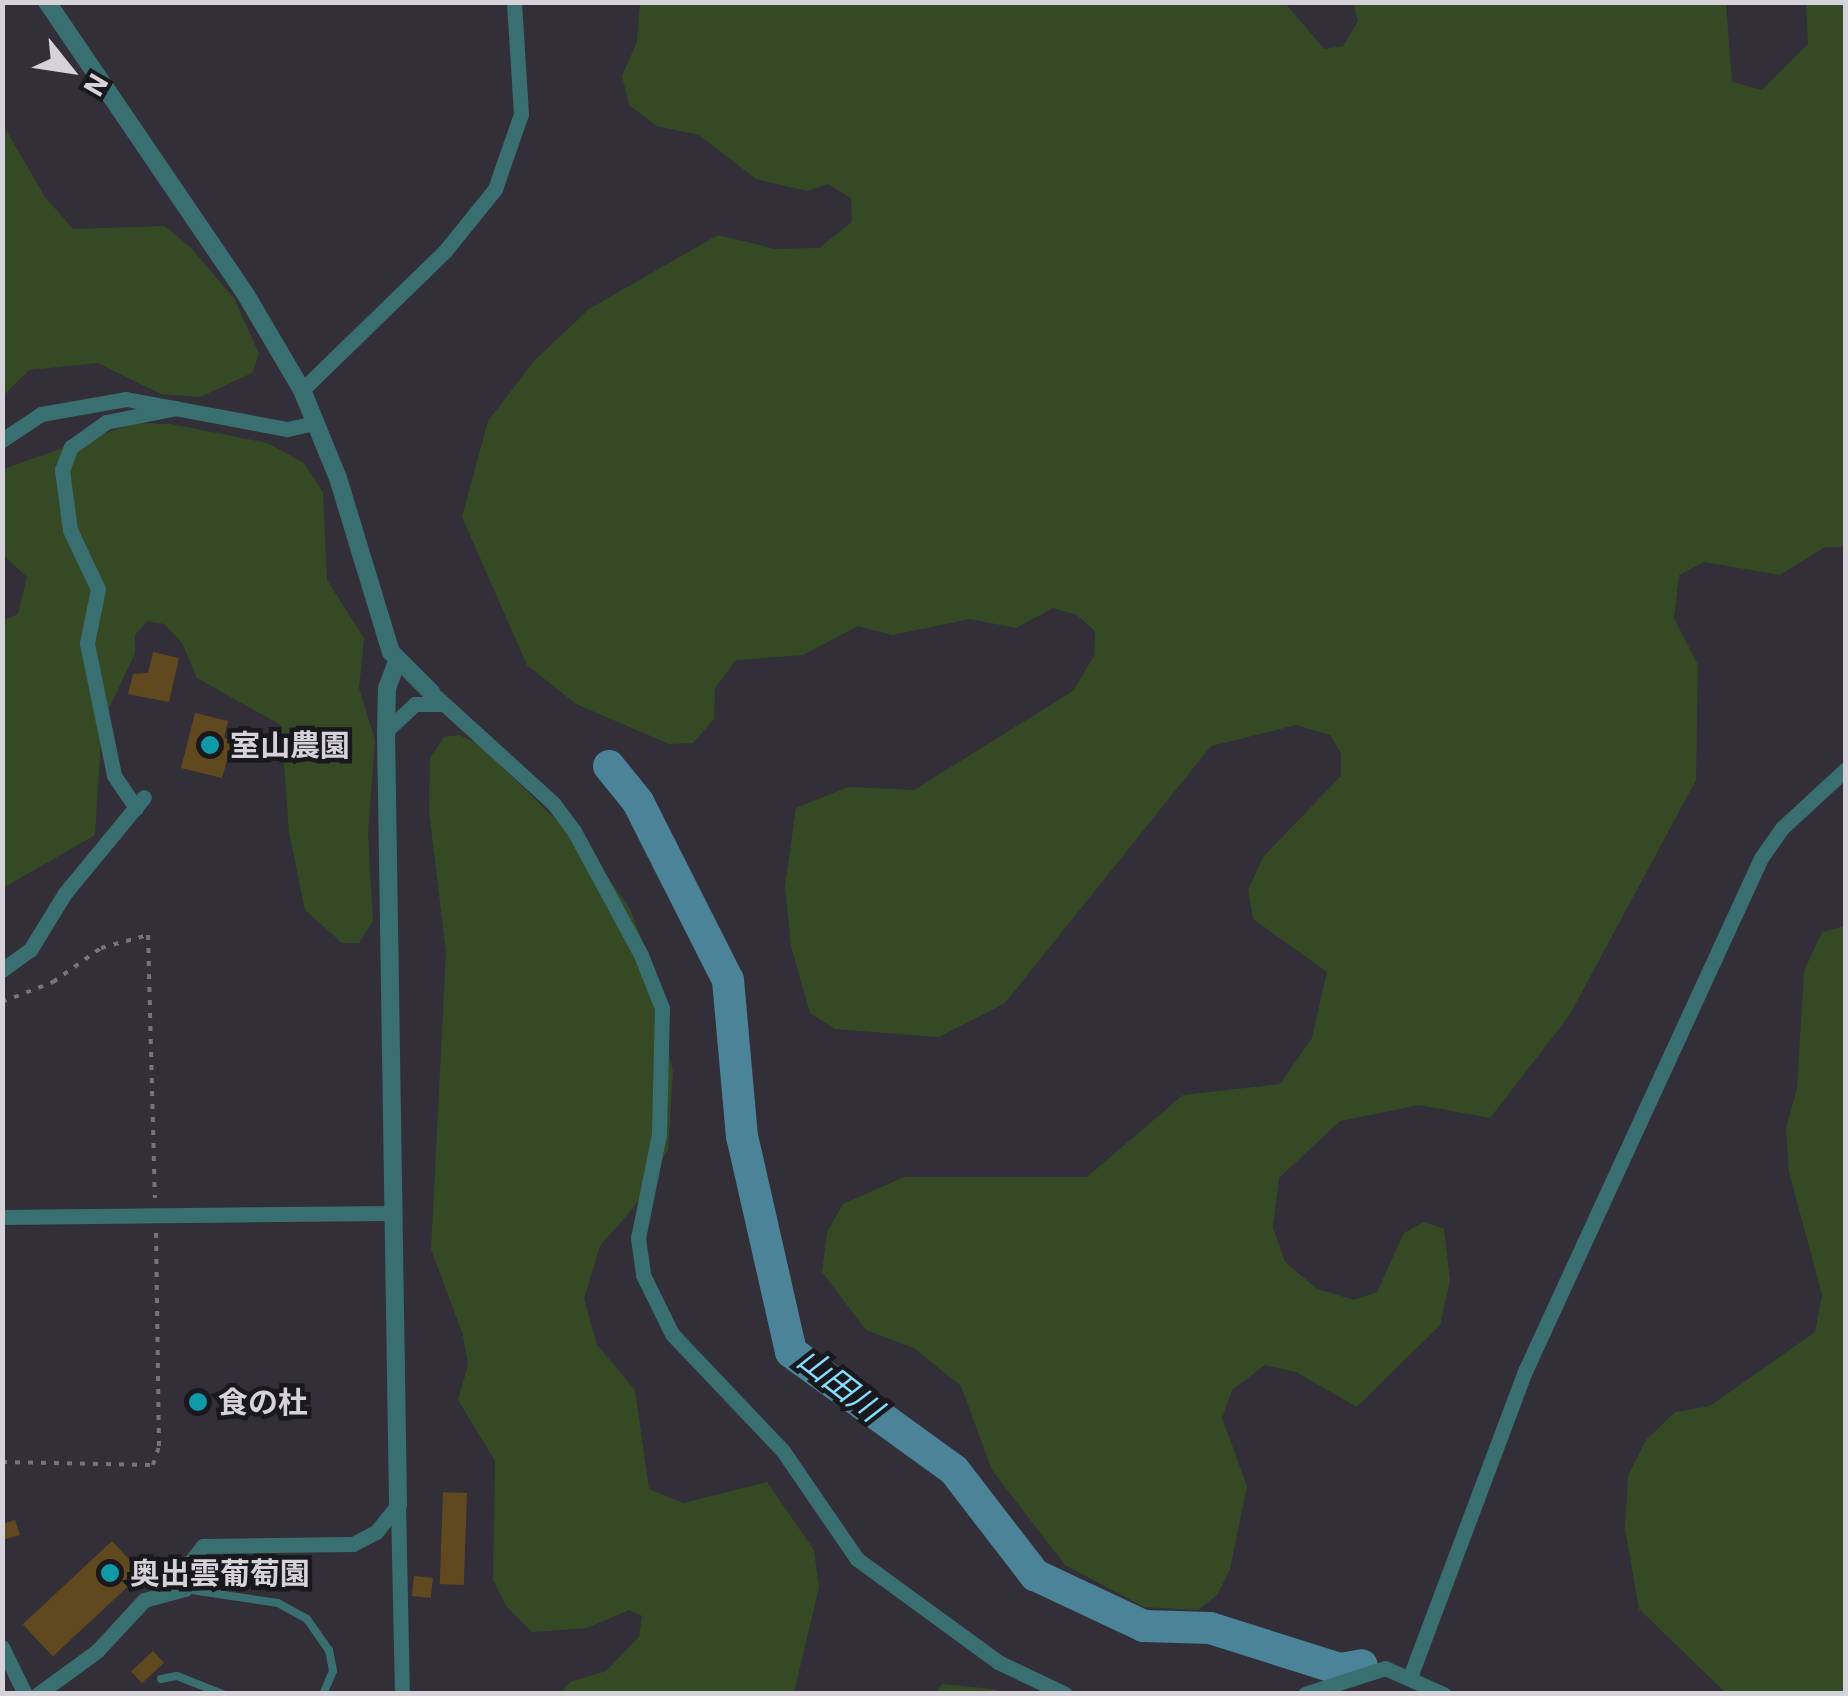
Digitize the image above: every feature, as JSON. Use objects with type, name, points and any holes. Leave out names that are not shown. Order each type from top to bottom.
[{"type":"street","points":[[47,2],[246,295],[302,390],[397,661],[552,802],[574,831],[641,955],[662,1008],[659,1134],[638,1238],[643,1275],[672,1334],[783,1451],[857,1559],[998,1662],[1066,1694]]},
{"type":"street","points":[[302,390],[445,251],[495,190],[521,114],[514,2]]},
{"type":"street","points":[[2,440],[41,414],[126,399],[288,429],[316,423]]},
{"type":"street","points":[[2,970],[30,950],[65,893],[140,802],[114,775],[88,643],[98,589],[70,530],[62,470],[71,447],[106,422],[176,408]]},
{"type":"street","points":[[397,661],[387,688],[386,730],[402,1694]]},
{"type":"street","points":[[386,730],[415,704],[438,698]]},
{"type":"street","points":[[1410,1677],[1526,1369],[1761,858],[1782,828],[1846,769]]},
{"type":"street","points":[[2,1217],[392,1213]]},
{"type":"street","points":[[38,1694],[97,1651],[134,1608],[169,1589],[185,1588],[188,1566],[203,1546],[353,1544],[376,1532],[398,1505]]},
{"type":"street","points":[[2,1647],[25,1694]]},
{"type":"street","points":[[1305,1694],[1386,1668],[1443,1694]]},
{"type":"lane","points":[[185,1588],[278,1603],[307,1619],[331,1661],[323,1694]]},
{"type":"lane","points":[[161,1679],[177,1676],[223,1694]]},
{"type":"green space","points":[[640,3],[1285,3],[1324,49],[1343,46],[1358,21],[1353,3],[1726,3],[1732,82],[1762,90],[1808,44],[1806,3],[1845,3],[1845,547],[1825,547],[1780,575],[1704,562],[1679,575],[1674,618],[1698,665],[1696,780],[1569,1016],[1490,1118],[1419,1105],[1340,1121],[1279,1178],[1273,1228],[1285,1262],[1317,1289],[1354,1300],[1377,1292],[1404,1233],[1424,1222],[1444,1229],[1450,1281],[1440,1325],[1357,1407],[1296,1372],[1265,1365],[1232,1390],[1222,1418],[1247,1486],[1230,1569],[1217,1595],[1198,1610],[1144,1607],[1065,1565],[992,1470],[961,1386],[914,1348],[866,1330],[822,1272],[827,1232],[843,1204],[904,1177],[1087,1177],[1183,1095],[1280,1084],[1312,1038],[1327,972],[1253,919],[1248,890],[1263,857],[1341,776],[1341,753],[1330,735],[1296,725],[1211,746],[1005,1003],[939,1037],[835,1029],[810,1013],[791,946],[785,886],[796,808],[848,787],[914,790],[1073,691],[1094,656],[1095,631],[1077,615],[1053,608],[1016,628],[970,619],[893,635],[858,626],[803,655],[736,660],[715,688],[714,719],[693,743],[669,744],[576,704],[527,665],[462,517],[488,421],[534,361],[589,309],[718,235],[775,249],[819,248],[852,222],[851,198],[828,184],[807,191],[756,179],[699,135],[657,126],[629,105],[622,76],[637,42]]},
{"type":"green space","points":[[3,125],[45,197],[73,229],[165,226],[190,247],[234,298],[259,354],[252,373],[200,397],[161,394],[98,363],[29,370],[3,396]]},
{"type":"green space","points":[[135,423],[171,424],[267,443],[304,463],[323,492],[327,580],[364,638],[359,688],[375,740],[368,834],[373,921],[359,943],[342,943],[305,910],[289,832],[281,725],[197,678],[182,643],[164,624],[147,621],[135,635],[135,653],[102,723],[95,835],[3,888],[2,621],[18,614],[27,577],[3,555],[3,469]]},
{"type":"green space","points":[[459,735],[479,744],[590,853],[629,907],[651,962],[673,1072],[668,1149],[634,1207],[600,1246],[584,1299],[597,1345],[635,1390],[649,1489],[683,1503],[767,1482],[814,1550],[819,1587],[794,1693],[561,1693],[570,1682],[606,1671],[639,1637],[642,1616],[629,1610],[587,1628],[532,1632],[506,1606],[493,1580],[495,1461],[458,1400],[468,1365],[463,1335],[431,1249],[446,952],[429,811],[430,758],[444,737]]},
{"type":"green space","points":[[1845,926],[1845,1693],[1726,1693],[1639,1609],[1625,1528],[1628,1476],[1646,1440],[1675,1412],[1710,1406],[1815,1332],[1822,1295],[1789,1172],[1786,1129],[1797,1088],[1804,971],[1822,932]]},
{"type":"green space","points":[[942,1684],[992,1689],[1007,1693],[935,1693]]},
{"type":"building","points":[[153,652],[179,658],[169,702],[128,694],[133,674],[148,673]]},
{"type":"building","name":"室山農園","points":[[195,713],[228,721],[224,738],[233,740],[222,778],[181,768]]},
{"type":"building","points":[[443,1492],[467,1493],[464,1585],[440,1584]]},
{"type":"building","points":[[15,1520],[20,1535],[2,1540],[2,1524]]},
{"type":"building","points":[[112,1541],[142,1573],[53,1656],[23,1624]]},
{"type":"building","points":[[414,1576],[433,1578],[431,1598],[412,1596]]},
{"type":"building","points":[[153,1651],[164,1663],[142,1683],[131,1671]]},
{"type":"waterway","name":"山田川","points":[[609,766],[638,802],[728,980],[742,1136],[791,1352],[954,1470],[1035,1575],[1144,1626],[1210,1628],[1340,1669],[1362,1665]]},
{"type":"place","name":"室山農園","points":[[210,745]]},
{"type":"place","name":"食の杜","points":[[198,1402]]},
{"type":"place","name":"奥出雲葡萄園","points":[[110,1573]]}]
